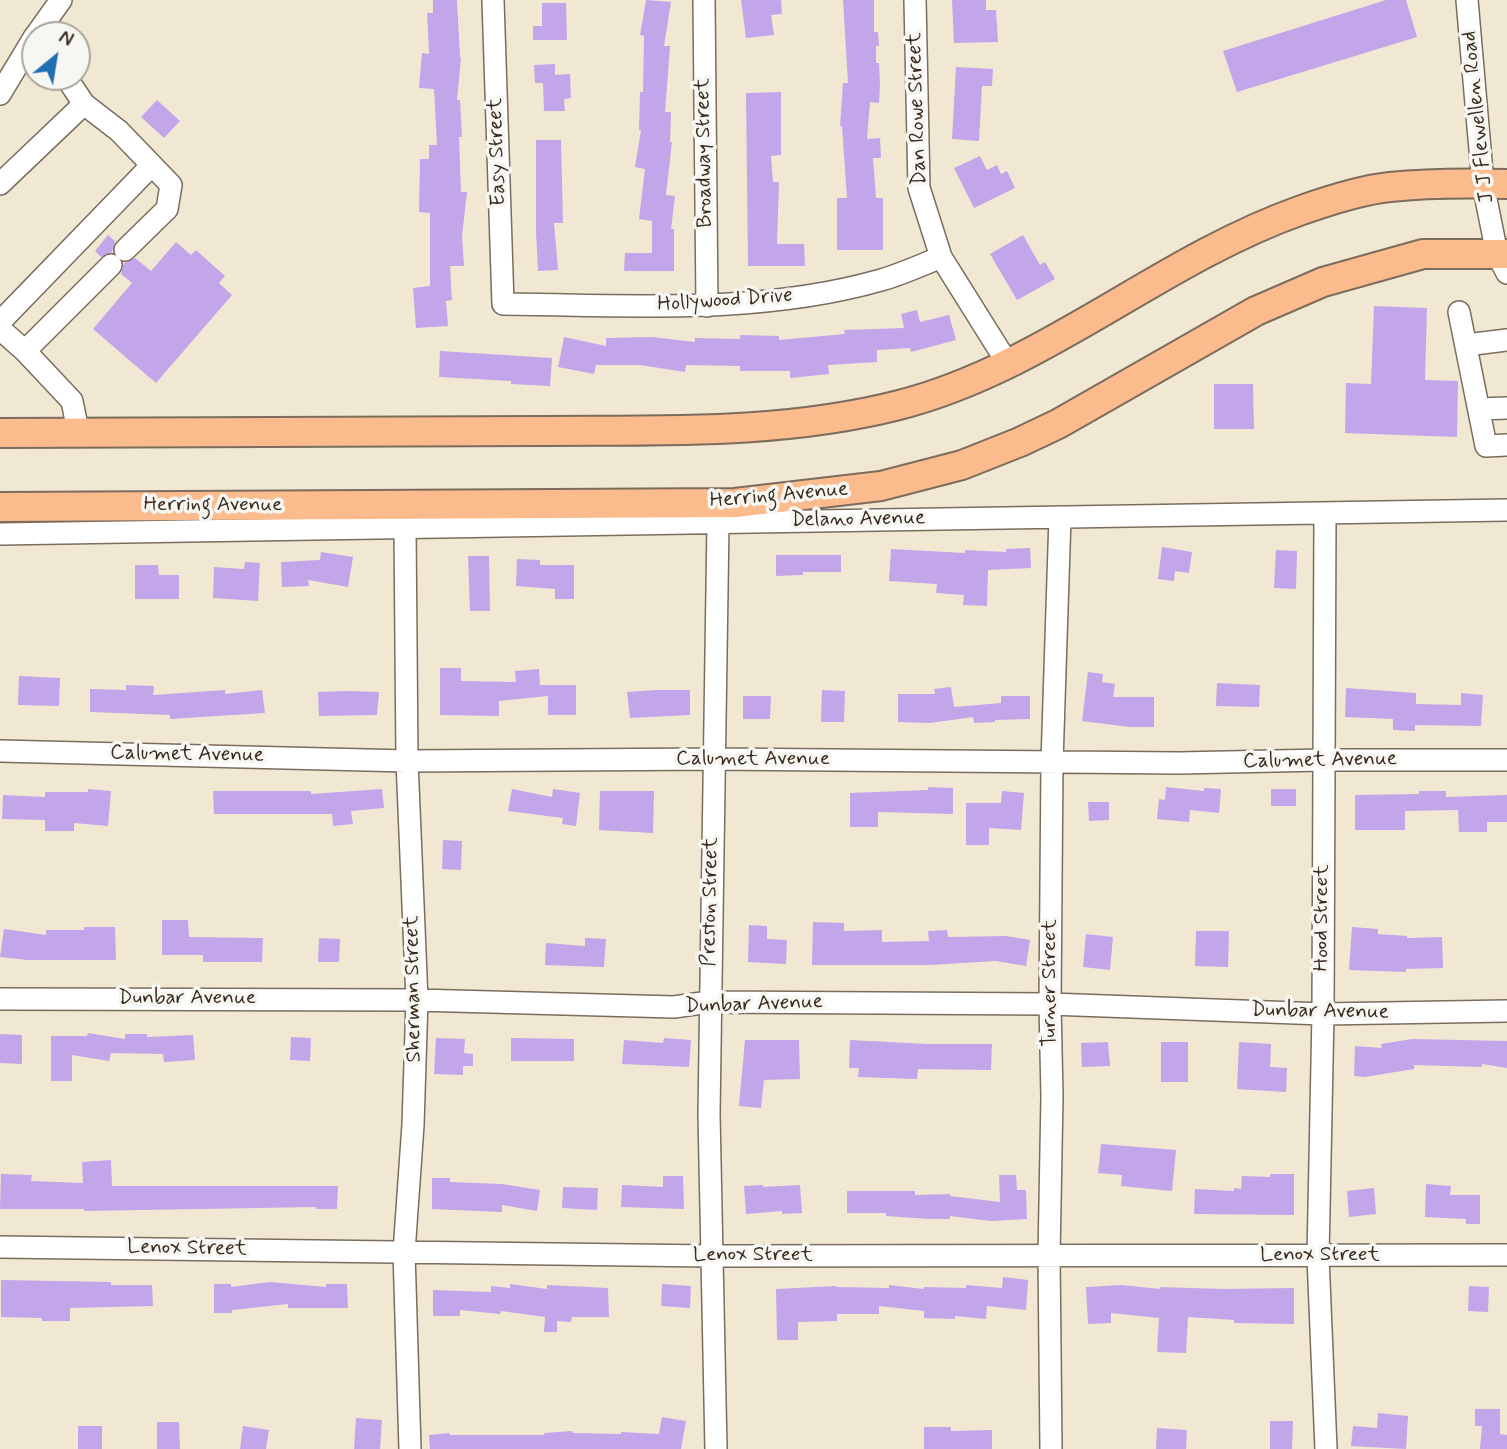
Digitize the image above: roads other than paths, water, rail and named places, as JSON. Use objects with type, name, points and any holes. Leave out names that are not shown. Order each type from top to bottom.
[{"type":"main road","points":[[0,433],[735,429],[831,418],[896,406],[965,384],[1009,364],[1231,240],[1297,211],[1387,187],[1495,184]]},
{"type":"main road","name":"Herring Avenue","points":[[0,507],[735,503],[881,486],[962,465],[1020,442],[1058,424],[1256,311],[1323,282],[1423,254],[1504,260]]},
{"type":"street","points":[[45,21],[61,0]]},
{"type":"street","name":"Easy Street","points":[[494,0],[503,304]]},
{"type":"street","name":"Broadway Street","points":[[704,0],[707,306]]},
{"type":"street","name":"Dan Rowe Street","points":[[915,0],[919,188],[942,257],[1009,364]]},
{"type":"street","name":"J J Flewellen Road","points":[[1467,0],[1504,260]]},
{"type":"street","points":[[0,94],[21,71]]},
{"type":"street","points":[[25,351],[167,209],[170,185],[119,131],[84,104],[75,91]]},
{"type":"street","points":[[0,184],[84,104]]},
{"type":"street","points":[[0,322],[151,166]]},
{"type":"street","name":"Hollywood Drive","points":[[503,304],[707,306],[832,292],[881,280],[942,257]]},
{"type":"street","points":[[1459,312],[1486,446],[1507,445]]},
{"type":"street","points":[[0,329],[25,351],[72,401],[76,421],[75,433]]},
{"type":"street","points":[[1466,345],[1507,341]]},
{"type":"street","points":[[1480,409],[1507,408]]},
{"type":"street","name":"Delano Avenue","points":[[0,534],[1507,510]]},
{"type":"street","name":"Hood Street","points":[[1325,513],[1323,1014],[1318,1257],[1326,1449]]},
{"type":"street","name":"Turner Street","points":[[1051,1449],[1049,1255],[1052,762],[1060,517]]},
{"type":"street","name":"Preston Street","points":[[716,1449],[709,1002],[718,523]]},
{"type":"street","name":"Sherman Street","points":[[405,528],[407,761],[417,1000],[413,1125],[404,1252],[410,1449]]},
{"type":"street","name":"Calumet Avenue","points":[[0,751],[407,761],[713,759],[1179,763],[1507,760]]},
{"type":"street","name":"Dunbar Avenue","points":[[0,999],[417,1000],[674,1007],[709,1002],[1050,1004],[1323,1014],[1507,1011]]},
{"type":"street","name":"Lenox Street","points":[[0,1247],[711,1256],[1507,1255]]}]
